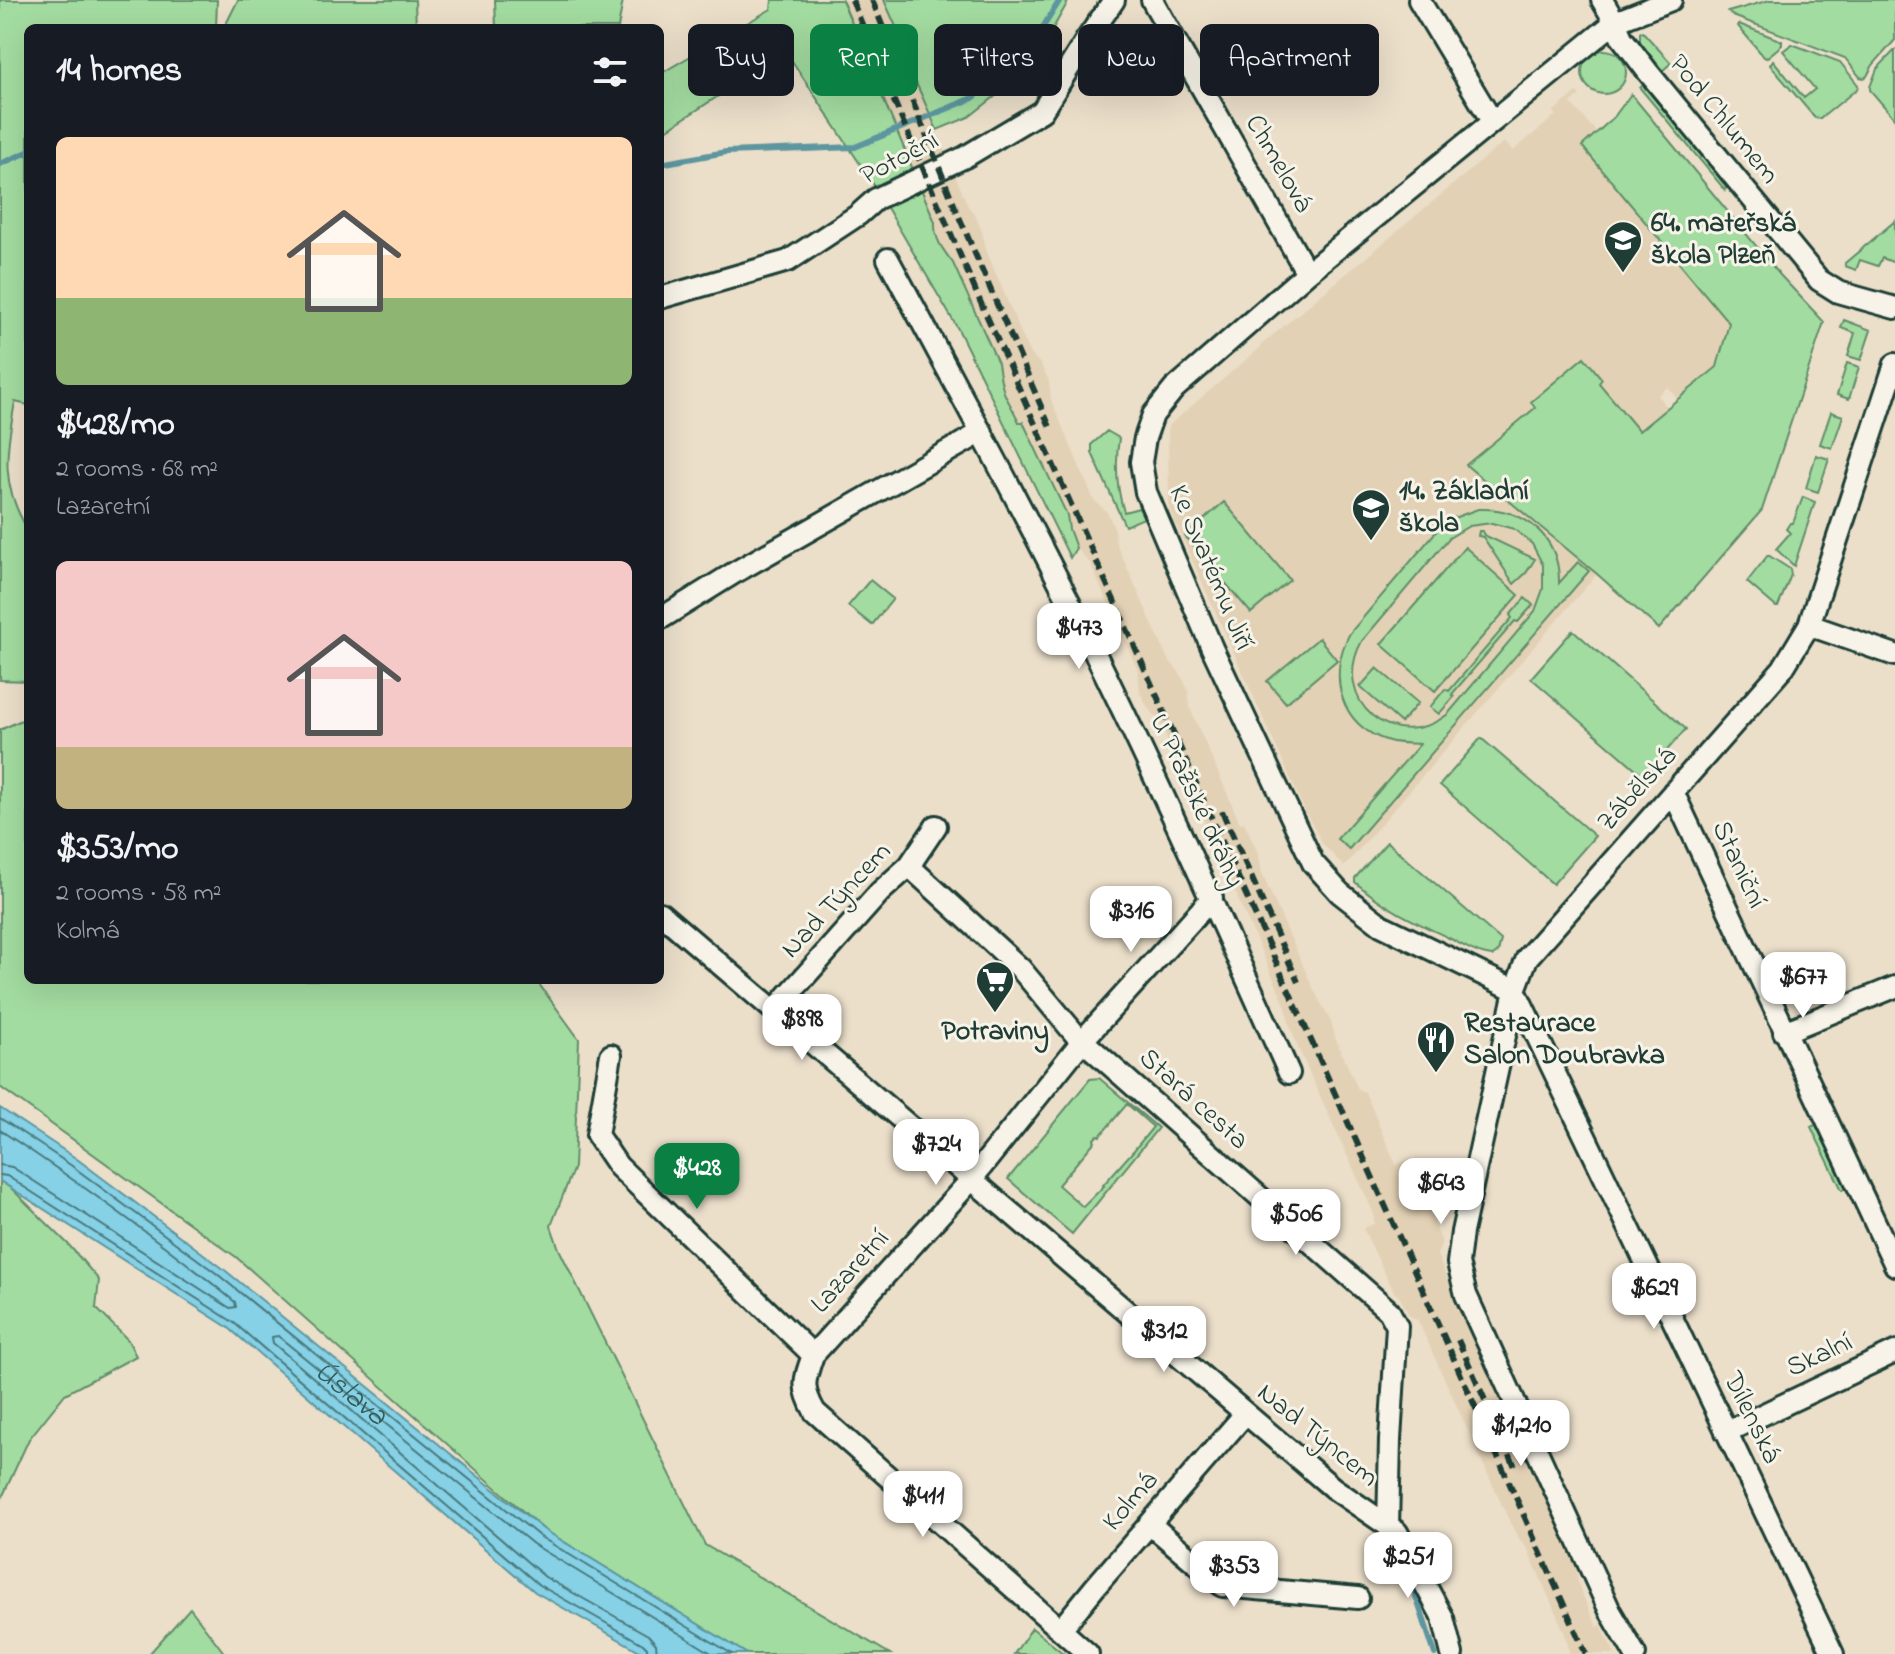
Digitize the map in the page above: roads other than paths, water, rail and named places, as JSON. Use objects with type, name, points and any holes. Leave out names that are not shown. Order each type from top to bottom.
[{"type":"street","name":"Potoční","points":[[664,297],[788,261],[858,215],[876,199],[965,157],[1042,111],[1114,0]]},
{"type":"street","name":"Chmelová","points":[[1152,0],[1307,273]]},
{"type":"street","points":[[1419,0],[1492,121]]},
{"type":"street","name":"Pod Chlumem","points":[[1602,0],[1622,38],[1648,72],[1819,280],[1838,292],[1895,308]]},
{"type":"street","name":"Ke Svatému Jiří","points":[[1515,990],[1381,925],[1340,893],[1313,863],[1212,648],[1146,492],[1141,462],[1153,415],[1174,389],[1307,273],[1615,22],[1671,0]]},
{"type":"street","name":"U Pražské dráhy","points":[[888,259],[982,432],[1097,659],[1212,898],[1289,1073]]},
{"type":"street","name":"Zábělská","points":[[1635,1654],[1610,1611],[1466,1295],[1458,1263],[1462,1232],[1515,990],[1527,958],[1783,668],[1809,625],[1895,364]]},
{"type":"street","points":[[664,617],[734,573],[982,432]]},
{"type":"street","points":[[1809,625],[1895,655]]},
{"type":"street","name":"Staniční","points":[[1673,792],[1895,1265]]},
{"type":"street","name":"Nad Týncem","points":[[775,1010],[880,892],[909,866],[936,826]]},
{"type":"street","name":"Stará cesta","points":[[909,866],[1020,968],[1075,1034],[1389,1311],[1397,1326],[1388,1527]]},
{"type":"street","name":"Lazaretní","points":[[1088,1654],[815,1412],[807,1398],[804,1380],[813,1355],[971,1180],[1083,1040],[1212,898]]},
{"type":"street","name":"Nad Týncem","points":[[664,916],[1245,1414],[1333,1488],[1388,1527]]},
{"type":"street","points":[[1784,1032],[1895,987]]},
{"type":"street","name":"Dílenská","points":[[1515,990],[1833,1654]]},
{"type":"street","name":"Lazaretní","points":[[611,1055],[597,1135],[618,1166],[813,1355]]},
{"type":"street","name":"Skalní","points":[[1726,1432],[1895,1352]]},
{"type":"street","name":"Kolmá","points":[[1061,1629],[1245,1414]]},
{"type":"street","points":[[1150,1524],[1223,1586],[1358,1598]]},
{"type":"street","points":[[1388,1527],[1397,1532],[1443,1618],[1452,1654]]},
{"type":"water","name":"Úslava","points":[[0,1108],[77,1159],[221,1267],[543,1529],[747,1654],[645,1654],[535,1592],[229,1328],[0,1181]]},
{"type":"waterway","points":[[664,163],[726,152],[855,147],[973,98],[1028,51],[1060,0]]},
{"type":"waterway","points":[[0,164],[24,154]]},
{"type":"waterway","points":[[1409,1575],[1435,1654]]},
{"type":"railway","points":[[852,0],[976,292],[1586,1654]]},
{"type":"railway","points":[[872,0],[957,212],[1050,427]]},
{"type":"railway","points":[[1222,811],[1298,982]]},
{"type":"railway","points":[[1458,1340],[1517,1471]]},
{"type":"place","name":"64. mateřská škola Plzeň","points":[[1623,274]]},
{"type":"place","name":"14. Základní škola","points":[[1371,542]]},
{"type":"place","name":"Potraviny","points":[[995,1014]]},
{"type":"place","name":"Restaurace Salon Doubravka","points":[[1436,1074]]}]
